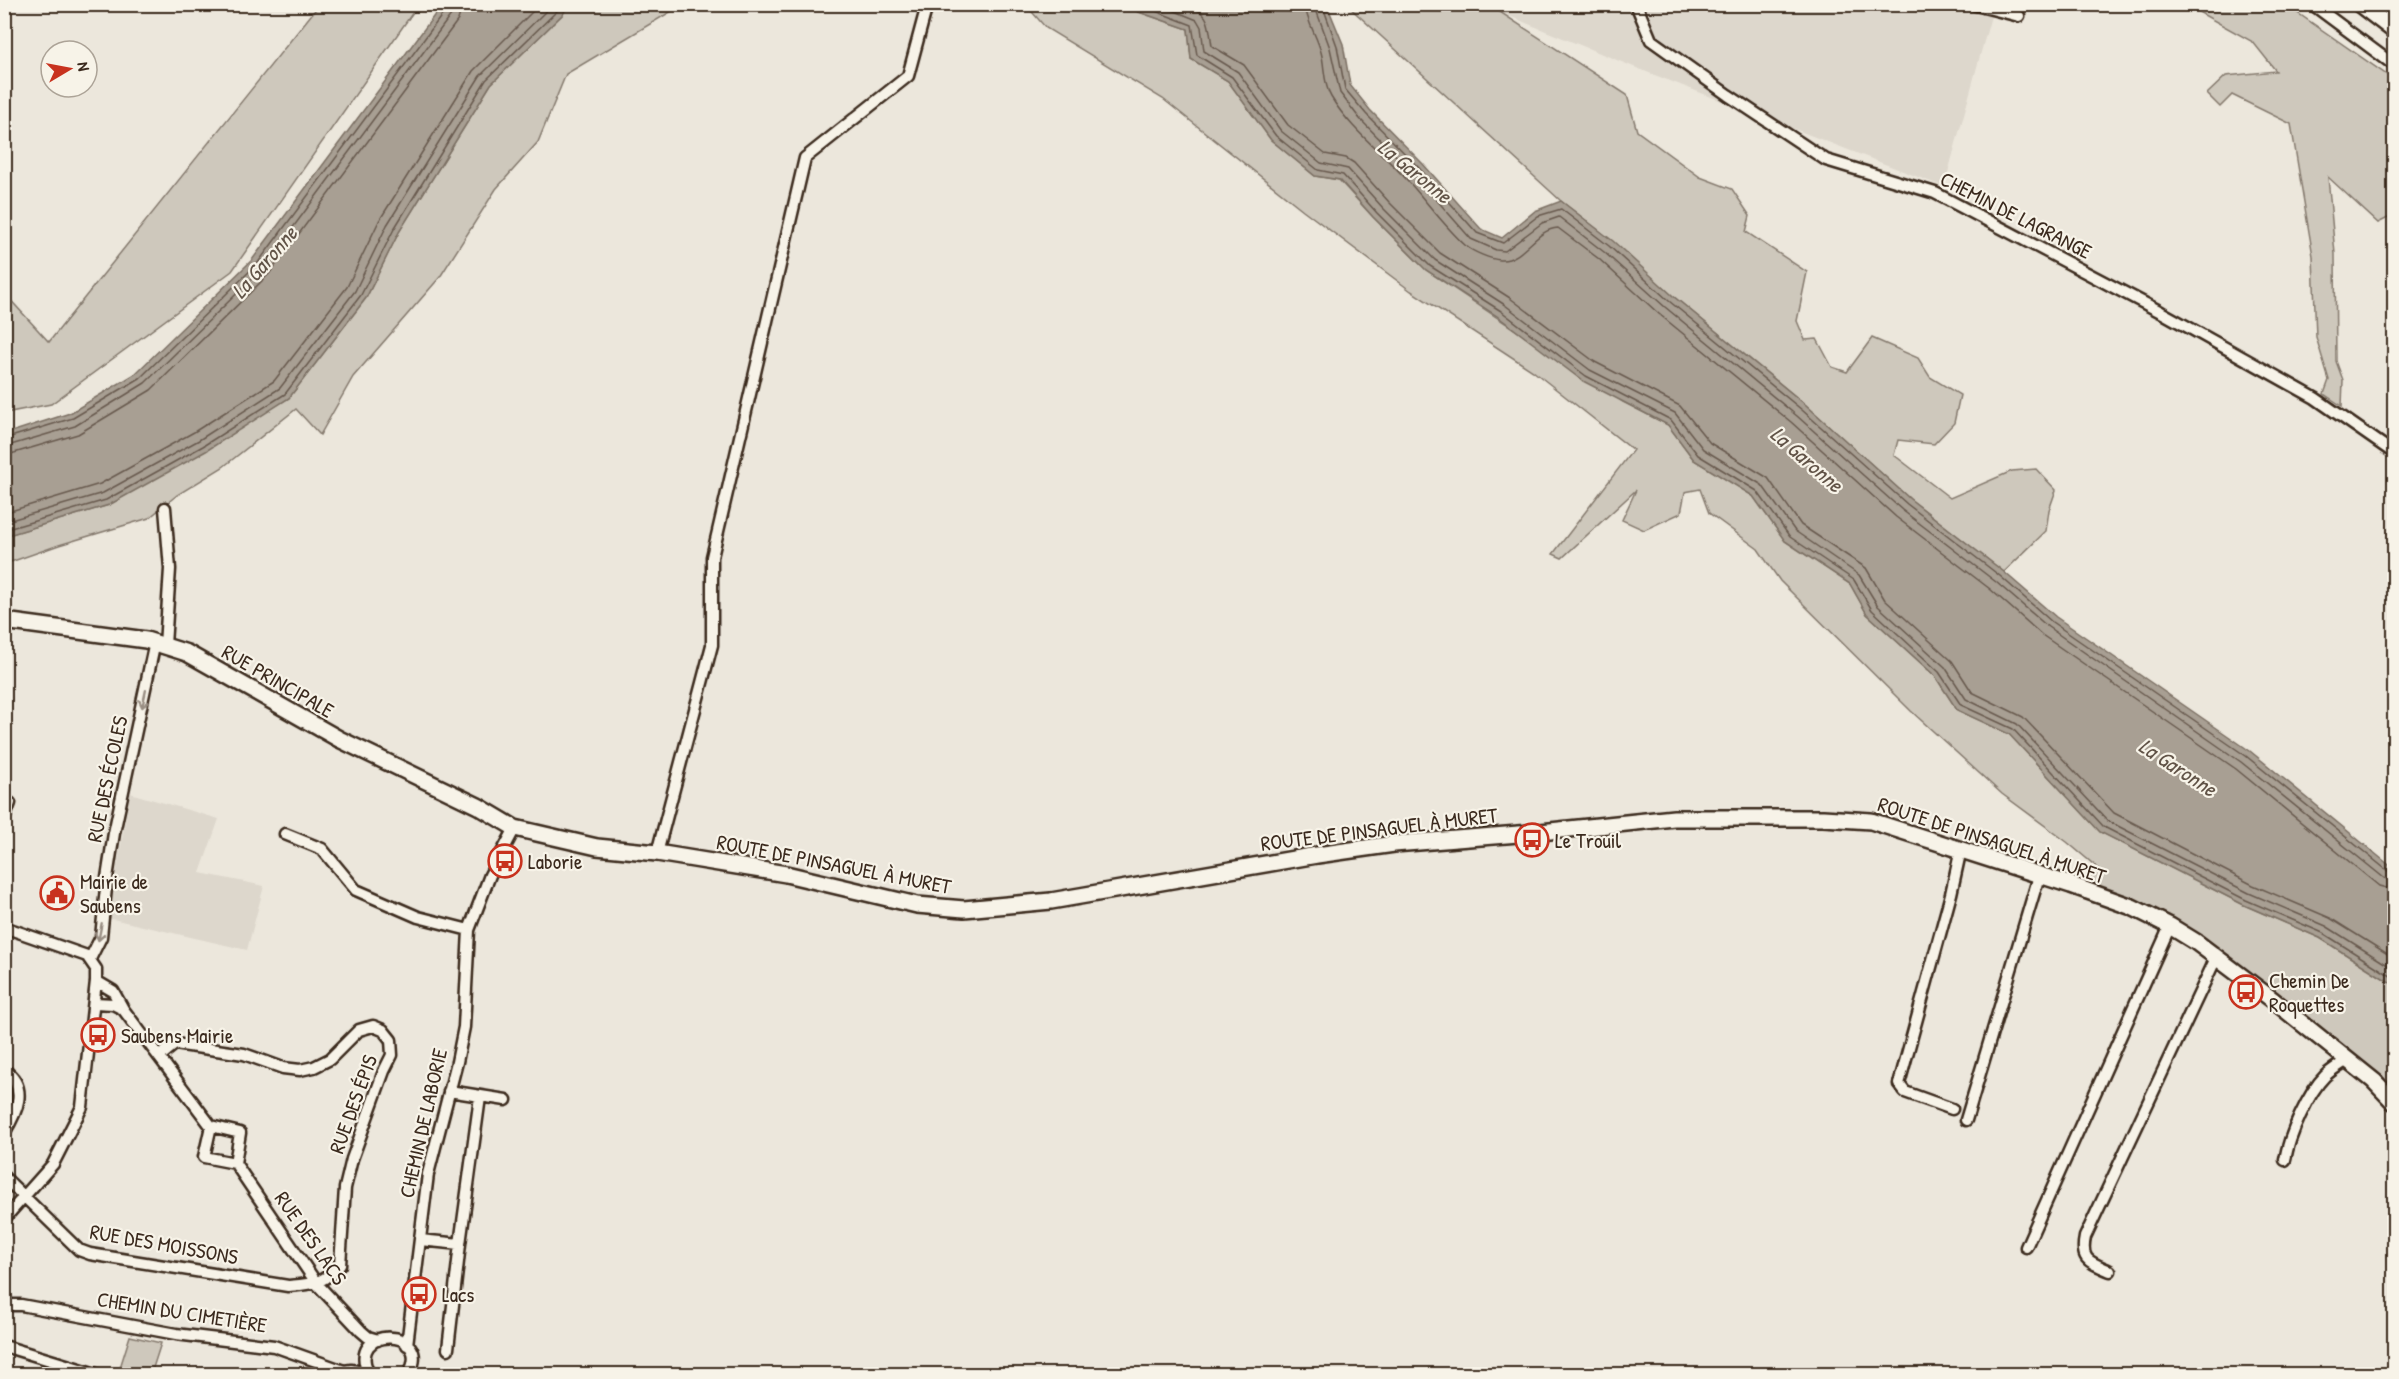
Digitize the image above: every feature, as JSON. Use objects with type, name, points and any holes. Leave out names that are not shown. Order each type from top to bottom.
[{"type":"main road","points":[[2360,4],[2394,30]]},
{"type":"street","name":"CHEMIN DE LAGRANGE","points":[[1636,4],[1651,40],[1728,95],[1826,160],[1935,193],[2151,307],[2315,398],[2394,453]]},
{"type":"street","points":[[1972,4],[2019,16]]},
{"type":"street","points":[[2312,4],[2394,65]]},
{"type":"street","points":[[515,828],[597,847],[657,853],[712,645],[712,557],[805,158],[908,76],[926,9]]},
{"type":"street","name":"RUE DES ÉCOLES","points":[[90,959],[101,937],[114,834],[160,644],[170,569],[165,508]]},
{"type":"street","name":"RUE PRINCIPALE","points":[[4,621],[160,644],[187,653],[339,739],[478,806],[515,828]]},
{"type":"street","points":[[4,800],[10,803],[4,819]]},
{"type":"street","name":"ROUTE DE PINSAGUEL À MURET","points":[[657,853],[786,874],[917,905],[964,909],[1051,901],[1394,844],[1674,818],[1823,818],[1871,821],[2132,907],[2170,926],[2272,1000],[2374,1081],[2394,1102]]},
{"type":"street","name":"CHEMIN DE LABORIE","points":[[409,1374],[413,1356],[407,1345],[428,1174],[464,1027],[469,930],[490,875],[515,828]]},
{"type":"street","points":[[285,834],[322,849],[356,890],[418,917],[469,930]]},
{"type":"street","points":[[1952,1108],[1905,1092],[1899,1084],[1951,894],[1961,849]]},
{"type":"street","points":[[1966,1120],[2039,876]]},
{"type":"street","points":[[2026,1247],[2170,926]]},
{"type":"street","points":[[4,927],[87,956],[96,969],[95,1003],[82,1107],[53,1164],[4,1219]]},
{"type":"street","points":[[2109,1271],[2088,1261],[2082,1250],[2085,1237],[2216,958]]},
{"type":"street","points":[[96,981],[113,991],[123,1009],[211,1126],[240,1133],[235,1162],[204,1157],[211,1126]]},
{"type":"street","points":[[95,1003],[113,1004],[123,1009]]},
{"type":"street","name":"RUE DES ÉPIS","points":[[159,1057],[175,1044],[244,1054],[283,1068],[300,1070],[314,1067],[330,1059],[359,1030],[373,1026],[382,1030],[391,1040],[392,1055],[352,1159],[345,1188],[340,1264],[332,1274],[316,1284]]},
{"type":"street","points":[[2285,1160],[2289,1139],[2319,1083],[2327,1074],[2348,1060]]},
{"type":"street","points":[[4,1070],[14,1076],[20,1091],[17,1112],[4,1133]]},
{"type":"street","points":[[449,1091],[506,1100]]},
{"type":"street","points":[[448,1350],[480,1097]]},
{"type":"street","name":"RUE DES LACS","points":[[235,1162],[316,1284],[361,1331],[368,1337],[378,1340]]},
{"type":"street","name":"RUE DES MOISSONS","points":[[4,1177],[79,1250],[90,1254],[288,1286],[316,1284]]},
{"type":"street","points":[[420,1240],[460,1244]]},
{"type":"street","name":"CHEMIN DU CIMETIÈRE","points":[[4,1305],[21,1305],[176,1334],[274,1346],[344,1371],[351,1370],[369,1374]]},
{"type":"street","points":[[351,1370],[378,1340],[395,1337],[404,1332],[409,1324]]},
{"type":"street","name":"RUE DES LACS","points":[[361,1331],[367,1353],[369,1374]]},
{"type":"street","points":[[395,1337],[407,1345]]},
{"type":"street","points":[[4,1346],[96,1374]]},
{"type":"shaded area","points":[[1480,4],[1497,10],[1627,95],[1637,131],[1700,177],[1732,189],[1750,216],[1746,232],[1807,272],[1797,321],[1805,340],[1817,339],[1832,367],[1847,372],[1872,338],[1918,358],[1930,377],[1960,395],[1954,423],[1934,444],[1898,440],[1894,455],[1950,498],[2012,471],[2036,469],[2056,490],[2049,510],[2046,531],[2004,572],[1910,499],[1806,405],[1561,201],[1347,5]]},
{"type":"shaded area","points":[[319,5],[418,5],[232,271],[51,404],[5,413],[5,294],[49,342]]},
{"type":"shaded area","points":[[568,5],[682,5],[566,74],[538,142],[496,189],[440,277],[353,377],[320,435],[296,409],[223,467],[177,495],[149,518],[5,564],[4,536],[109,505],[289,398],[366,298],[399,232],[491,84],[563,14]]},
{"type":"shaded area","points":[[1026,5],[1126,5],[1136,11],[1188,29],[1191,59],[1228,81],[1271,140],[1315,176],[1339,180],[1426,270],[1623,402],[1668,425],[1694,460],[1753,496],[1785,541],[1850,584],[1867,614],[1935,676],[1957,710],[2009,734],[2100,832],[2244,905],[2320,938],[2394,985],[2394,1102],[2196,942],[2071,885],[2099,869],[2002,794],[1911,711],[1780,581],[1758,549],[1709,513],[1700,489],[1685,492],[1681,513],[1644,530],[1622,520],[1636,490],[1562,558],[1553,554],[1633,450],[1533,371],[1411,291],[1303,210],[1163,99],[1046,28]]},
{"type":"shaded area","points":[[1482,5],[1994,5],[1944,187],[1634,67]]},
{"type":"shaded area","points":[[2186,5],[2286,5],[2394,80],[2394,215],[2378,223],[2328,177],[2335,254],[2336,361],[2343,380],[2342,406],[2324,394],[2329,380],[2316,337],[2313,256],[2291,124],[2232,95],[2220,107],[2207,94],[2226,76],[2276,71],[2253,42]]},
{"type":"shaded area","points":[[130,793],[219,819],[200,873],[264,886],[247,950],[108,918]]},
{"type":"shaded area","points":[[130,1336],[161,1343],[151,1374],[118,1374]]},
{"type":"water","name":"La Garonne","points":[[442,5],[568,5],[563,14],[491,84],[399,232],[366,298],[289,398],[206,451],[109,505],[5,536],[5,434],[70,413],[135,374],[252,260]]},
{"type":"water","name":"La Garonne","points":[[1126,5],[1327,5],[1343,44],[1350,85],[1370,110],[1423,164],[1481,229],[1502,238],[1535,211],[1561,201],[1613,241],[1673,296],[1806,405],[1910,499],[2004,572],[2056,617],[2250,751],[2394,869],[2394,985],[2320,938],[2244,905],[2100,832],[2009,734],[1957,710],[1935,676],[1867,614],[1850,584],[1785,541],[1753,496],[1694,460],[1668,425],[1583,381],[1497,316],[1426,270],[1340,180],[1315,176],[1271,140],[1228,81],[1191,59],[1188,29],[1136,11]]},
{"type":"place","name":"Le Trouil","points":[[1532,840]]},
{"type":"place","name":"Laborie","points":[[505,861]]},
{"type":"place","name":"Mairie de Saubens","points":[[57,893]]},
{"type":"place","name":"Chemin De Roquettes","points":[[2246,992]]},
{"type":"place","name":"Saubens Mairie","points":[[98,1035]]},
{"type":"place","name":"Lacs","points":[[419,1294]]}]
